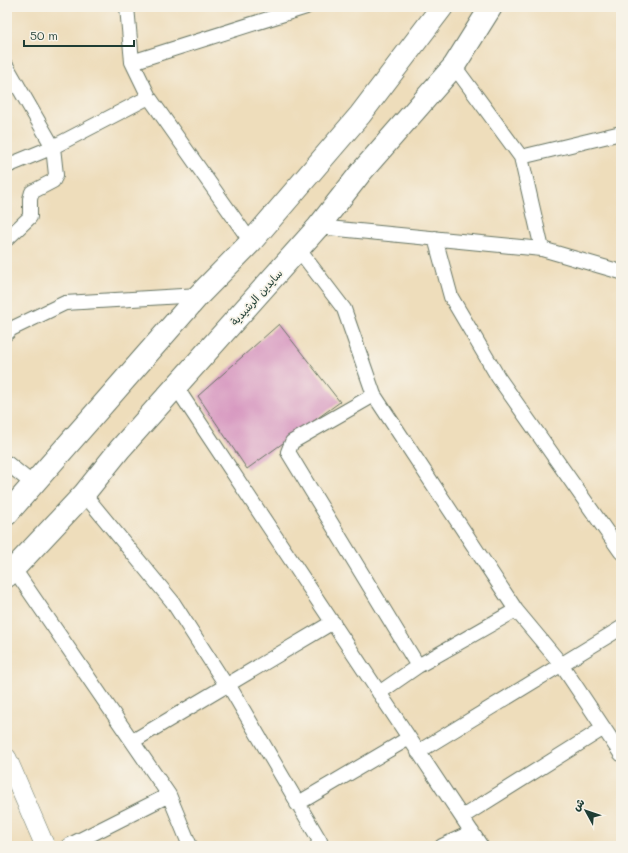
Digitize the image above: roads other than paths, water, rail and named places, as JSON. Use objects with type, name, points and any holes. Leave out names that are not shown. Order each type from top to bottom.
[{"type":"main road","points":[[7,514],[199,295],[251,242],[360,115],[442,7]]},
{"type":"main road","name":"سايدين الرشيدية","points":[[11,572],[84,494],[120,449],[318,228],[362,171],[454,66],[492,7]]},
{"type":"main road","points":[[7,758],[45,846]]},
{"type":"street","points":[[127,7],[132,62],[149,97],[251,242]]},
{"type":"street","points":[[132,62],[306,7]]},
{"type":"street","points":[[454,66],[521,157],[542,249]]},
{"type":"street","points":[[7,67],[53,147],[56,175],[53,181],[32,192],[30,199],[30,217],[7,239]]},
{"type":"street","points":[[7,166],[53,147],[149,97]]},
{"type":"street","points":[[521,157],[621,132]]},
{"type":"street","points":[[318,228],[542,249],[621,272]]},
{"type":"street","points":[[435,238],[451,297],[498,377],[621,552]]},
{"type":"street","points":[[299,250],[344,309],[374,396],[516,610],[561,664],[621,754]]},
{"type":"street","points":[[8,326],[65,303],[199,295]]},
{"type":"street","points":[[176,387],[481,846]]},
{"type":"street","points":[[374,396],[292,442],[288,452],[418,666]]},
{"type":"street","points":[[7,463],[33,484]]},
{"type":"street","points":[[84,494],[172,601],[226,685],[228,684],[320,841],[317,846]]},
{"type":"street","points":[[11,572],[133,741],[169,795],[190,846]]},
{"type":"street","points":[[379,693],[418,666],[516,610]]},
{"type":"street","points":[[133,741],[333,622]]},
{"type":"street","points":[[418,752],[621,628]]},
{"type":"street","points":[[462,817],[604,728]]},
{"type":"street","points":[[297,804],[409,738]]},
{"type":"street","points":[[68,846],[169,795]]},
{"type":"street","points":[[442,846],[472,832]]}]
